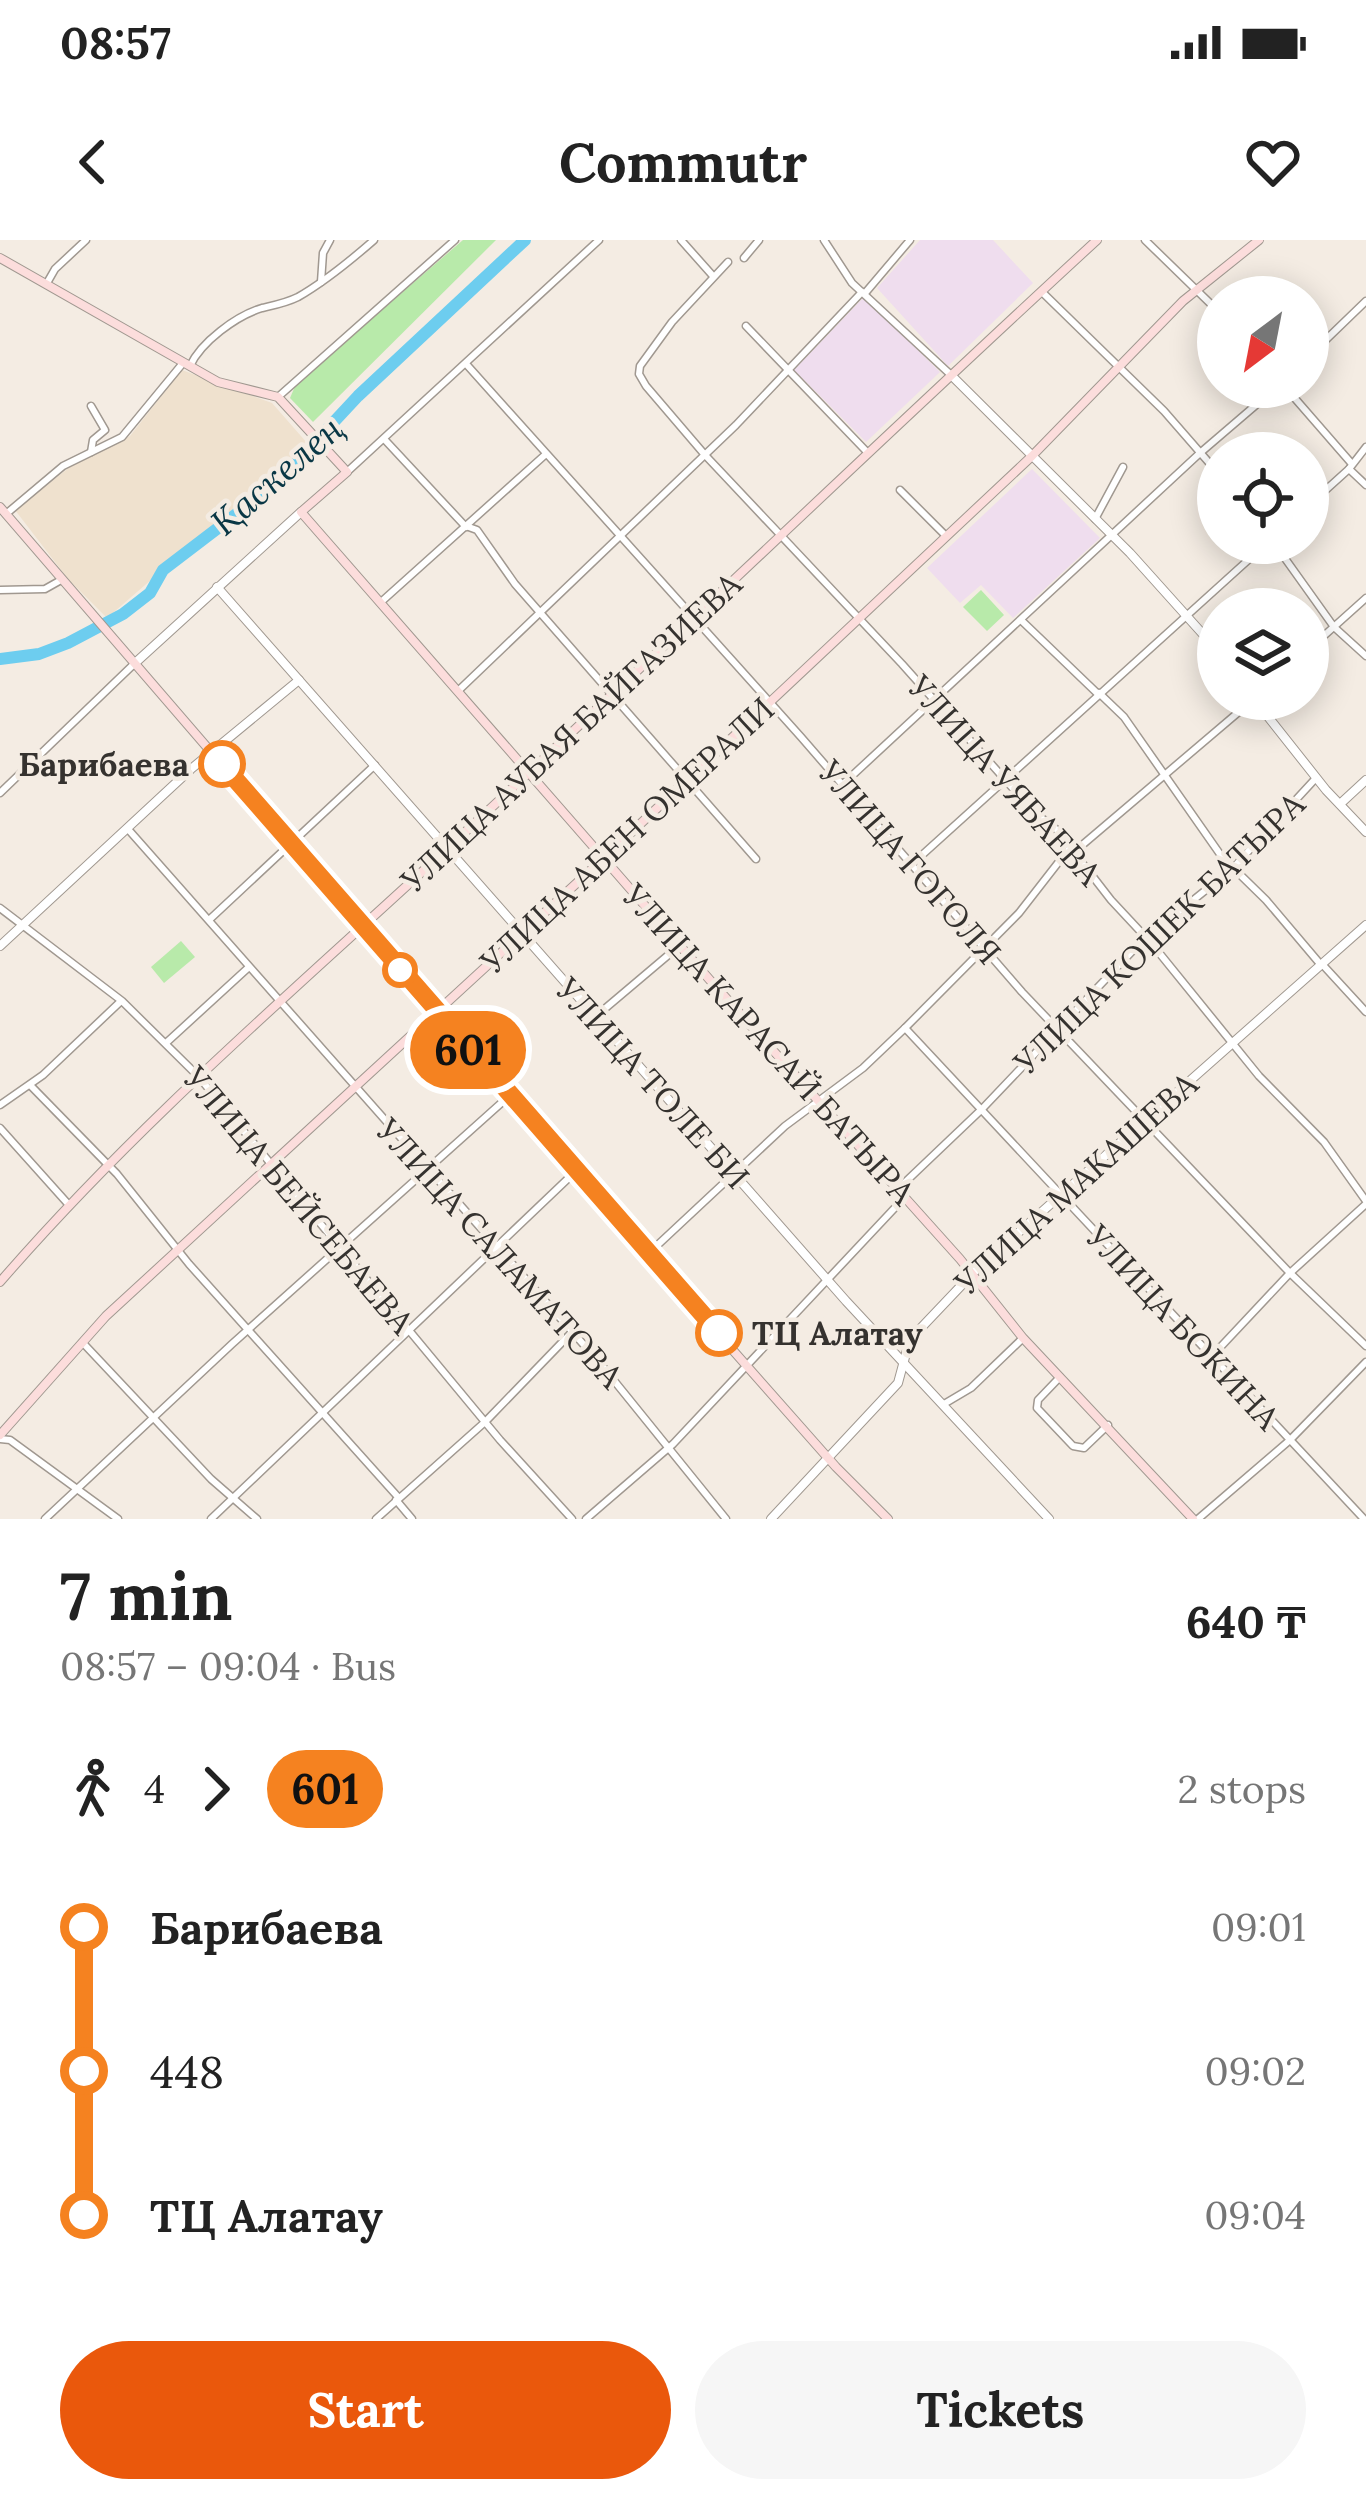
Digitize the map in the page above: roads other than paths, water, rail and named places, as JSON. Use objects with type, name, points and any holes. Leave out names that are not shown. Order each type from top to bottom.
[{"type":"main road","name":"УЛИЦА АУБАЯ БАЙГАЗИЕВА","points":[[0,1282],[69,1205],[198,1076],[615,694],[1097,240]]},
{"type":"main road","name":"УЛИЦА АБЕН ОМЕРАЛИ","points":[[1213,276],[1259,240]]},
{"type":"main road","points":[[0,254],[218,382],[278,397],[347,472],[302,512]]},
{"type":"main road","name":"УЛИЦА АБЕН ОМЕРАЛИ","points":[[0,1437],[83,1343],[179,1250],[1032,456],[1197,289]]},
{"type":"main road","points":[[3,510],[435,1012],[888,1519]]},
{"type":"main road","name":"УЛИЦА КАРАСАЙ БАТЫРА","points":[[302,512],[973,1274],[1023,1338],[1195,1519]]},
{"type":"street","points":[[47,283],[55,268],[86,240]]},
{"type":"street","points":[[321,282],[323,253],[330,240]]},
{"type":"street","points":[[3,510],[122,437],[224,329],[259,309],[293,299],[374,240]]},
{"type":"street","points":[[278,397],[454,240]]},
{"type":"street","points":[[347,472],[599,240]]},
{"type":"street","points":[[681,240],[713,276],[728,262]]},
{"type":"street","points":[[744,258],[759,240]]},
{"type":"street","points":[[824,240],[864,293],[1197,625]]},
{"type":"street","points":[[458,691],[621,539],[864,293],[910,240]]},
{"type":"street","points":[[1145,240],[1197,289]]},
{"type":"street","name":"УЛИЦА УЯБАЕВА","points":[[713,276],[640,366],[646,386],[1034,812],[1056,830],[1232,1043],[1324,1142],[1366,1203]]},
{"type":"street","points":[[1042,292],[1197,450]]},
{"type":"street","points":[[1329,337],[1366,302]]},
{"type":"street","points":[[746,326],[867,452]]},
{"type":"street","name":"УЛИЦА ГОГОЛЯ","points":[[467,365],[984,949],[1289,1273],[1366,1346]]},
{"type":"street","points":[[91,406],[105,430],[93,440],[91,452]]},
{"type":"street","points":[[1226,432],[1255,408]]},
{"type":"street","points":[[1299,408],[1366,485]]},
{"type":"street","points":[[385,440],[466,526],[477,530],[497,562],[757,859]]},
{"type":"street","points":[[1329,487],[1366,447]]},
{"type":"street","points":[[381,602],[547,454]]},
{"type":"street","points":[[842,785],[1197,456]]},
{"type":"street","points":[[1095,519],[1123,467]]},
{"type":"street","points":[[901,490],[946,536]]},
{"type":"street","points":[[0,793],[302,512]]},
{"type":"street","points":[[911,865],[1246,564]]},
{"type":"street","points":[[1286,564],[1334,627],[1366,656]]},
{"type":"street","points":[[0,590],[45,589],[62,580]]},
{"type":"street","name":"УЛИЦА ТОЛЕ БИ","points":[[217,587],[595,1018],[1049,1519]]},
{"type":"street","points":[[1329,631],[1366,598]]},
{"type":"street","points":[[1021,620],[1124,717],[1232,869],[1266,900],[1366,1012]]},
{"type":"street","points":[[0,946],[212,752],[299,680]]},
{"type":"street","points":[[649,1253],[803,1111],[819,1103],[905,1028],[1019,914],[1071,851],[1229,720]]},
{"type":"street","points":[[1270,720],[1366,832]]},
{"type":"street","points":[[208,920],[375,765]]},
{"type":"street","name":"УЛИЦА КОШЕК БАТЫРА","points":[[586,1519],[669,1448],[1058,1029],[1147,939],[1232,869],[1316,778]]},
{"type":"street","name":"УЛИЦА КОШЕК БАТЫРА","points":[[1340,804],[1366,780]]},
{"type":"street","name":"УЛИЦА САЛАМАТОВА","points":[[127,828],[572,1332],[726,1519]]},
{"type":"street","name":"УЛИЦА БЕЙСЕБАЕВА","points":[[0,908],[122,1001],[198,1076],[485,1422],[572,1519]]},
{"type":"street","name":"УЛИЦА МАКАШЕВА","points":[[771,1519],[898,1383],[908,1346],[919,1330],[973,1274],[1366,925]]},
{"type":"street","points":[[595,1018],[680,945]]},
{"type":"street","points":[[166,1043],[249,967]]},
{"type":"street","points":[[0,1105],[30,1085],[122,1001]]},
{"type":"street","name":"УЛИЦА БОКИНА","points":[[905,1028],[1364,1519]]},
{"type":"street","points":[[30,1085],[108,1165],[412,1519]]},
{"type":"street","points":[[45,1519],[509,1096]]},
{"type":"street","points":[[0,1128],[69,1205]]},
{"type":"street","points":[[211,1519],[576,1171]]},
{"type":"street","points":[[1213,1355],[1289,1273],[1366,1203]]},
{"type":"street","points":[[376,1519],[485,1422],[572,1332]]},
{"type":"street","points":[[944,1404],[971,1388],[1023,1338]]},
{"type":"street","points":[[83,1343],[152,1419],[257,1519]]},
{"type":"street","points":[[1195,1519],[1290,1441],[1366,1362]]},
{"type":"street","points":[[1060,1377],[1037,1400],[1037,1408],[1073,1446],[1084,1448],[1108,1425]]},
{"type":"street","points":[[0,1437],[118,1519]]},
{"type":"waterway","name":"Қаскелең","points":[[0,659],[39,654],[68,643],[123,614],[150,593],[163,570],[277,483],[358,396],[525,240]]},
{"type":"place","name":"Барибаева","points":[[222,764]]},
{"type":"place","name":"ТЦ Алатау","points":[[719,1333]]}]
